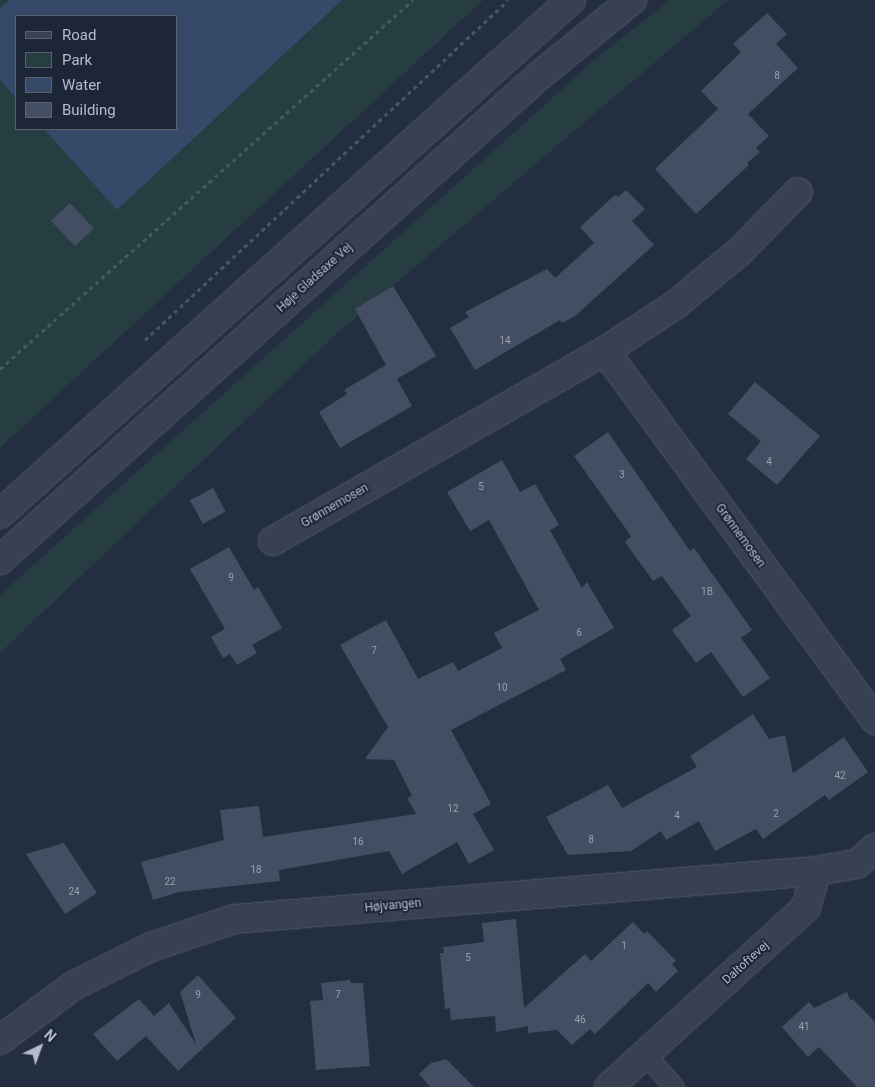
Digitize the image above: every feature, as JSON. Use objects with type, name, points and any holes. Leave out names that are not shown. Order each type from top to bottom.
[{"type":"street","points":[[0,514],[571,0]]},
{"type":"street","name":"Høje Gladsaxe Vej","points":[[0,560],[532,81],[632,0]]},
{"type":"street","name":"Grønnemosen","points":[[273,541],[605,351],[675,305],[740,252],[798,192]]},
{"type":"street","name":"Grønnemosen","points":[[605,351],[875,720]]},
{"type":"street","points":[[816,871],[857,864],[875,848]]},
{"type":"street","name":"Højvangen","points":[[0,1040],[73,986],[151,947],[234,919],[816,871]]},
{"type":"street","name":"Daltoftevej","points":[[609,1087],[806,908],[816,871]]},
{"type":"lane","points":[[645,1054],[674,1087]]},
{"type":"path","points":[[0,369],[413,0]]},
{"type":"path","points":[[138,347],[508,0]]},
{"type":"green space","points":[[0,0],[483,0],[0,448]]},
{"type":"green space","points":[[670,0],[728,0],[334,336],[0,653],[0,595],[599,56]]},
{"type":"water","points":[[10,0],[342,0],[117,210],[45,130],[178,130],[178,15],[15,15],[15,97],[0,80],[0,8]]},
{"type":"building","points":[[767,13],[787,34],[776,44],[798,68],[748,114],[769,136],[756,148],[760,152],[747,163],[749,165],[696,214],[655,169],[718,109],[701,91],[741,52],[733,44]]},
{"type":"building","points":[[626,190],[645,209],[632,221],[654,245],[575,316],[562,323],[560,320],[475,370],[450,328],[469,317],[465,312],[547,269],[555,278],[594,243],[580,227],[615,195],[618,197]]},
{"type":"building","points":[[70,203],[94,229],[75,246],[51,221]]},
{"type":"building","points":[[393,286],[436,356],[397,379],[412,406],[340,448],[319,412],[347,394],[344,390],[386,365],[355,309]]},
{"type":"building","points":[[755,382],[820,436],[777,485],[746,459],[761,441],[728,414]]},
{"type":"building","points":[[608,432],[690,551],[694,548],[752,630],[741,638],[770,678],[743,697],[711,652],[696,663],[672,630],[691,616],[662,576],[653,581],[625,542],[631,536],[574,456]]},
{"type":"building","points":[[502,460],[520,492],[535,484],[559,525],[550,530],[582,588],[587,582],[614,628],[560,659],[566,670],[451,730],[491,804],[473,814],[494,850],[469,864],[457,842],[402,874],[389,851],[279,870],[280,881],[179,892],[153,900],[141,862],[224,840],[220,810],[259,806],[263,837],[416,814],[407,798],[412,796],[394,760],[365,759],[388,727],[340,645],[386,620],[418,679],[453,662],[458,671],[502,648],[494,633],[539,610],[489,520],[470,531],[447,492]]},
{"type":"building","points":[[213,488],[226,512],[203,524],[190,500]]},
{"type":"building","points":[[229,547],[254,590],[258,587],[282,628],[252,645],[257,653],[237,665],[230,654],[223,658],[211,637],[225,629],[190,569]]},
{"type":"building","points":[[753,714],[769,739],[785,735],[793,773],[844,737],[868,772],[829,800],[825,795],[763,839],[756,829],[715,851],[699,821],[666,840],[661,831],[631,851],[568,855],[546,817],[608,785],[622,808],[697,767],[690,756]]},
{"type":"building","points":[[64,843],[97,893],[65,914],[26,854]]},
{"type":"building","points":[[516,919],[524,1008],[585,954],[591,961],[633,922],[644,934],[647,931],[676,961],[672,964],[678,971],[656,992],[648,983],[595,1034],[590,1029],[572,1045],[557,1030],[528,1033],[528,1026],[496,1032],[495,1016],[451,1020],[450,1008],[445,1009],[440,953],[444,953],[443,947],[484,942],[482,923]]},
{"type":"building","points":[[198,975],[236,1018],[178,1071],[146,1036],[117,1061],[93,1034],[139,999],[154,1016],[169,1003],[196,1044],[180,992]]},
{"type":"building","points":[[350,980],[351,983],[363,983],[370,1066],[316,1070],[310,1001],[323,1000],[321,983]]},
{"type":"building","points":[[847,992],[850,1000],[853,999],[875,1022],[875,1087],[857,1087],[819,1047],[808,1057],[782,1027],[809,1002],[814,1008]]},
{"type":"building","points":[[446,1059],[474,1087],[430,1087],[419,1074],[431,1063]]}]
